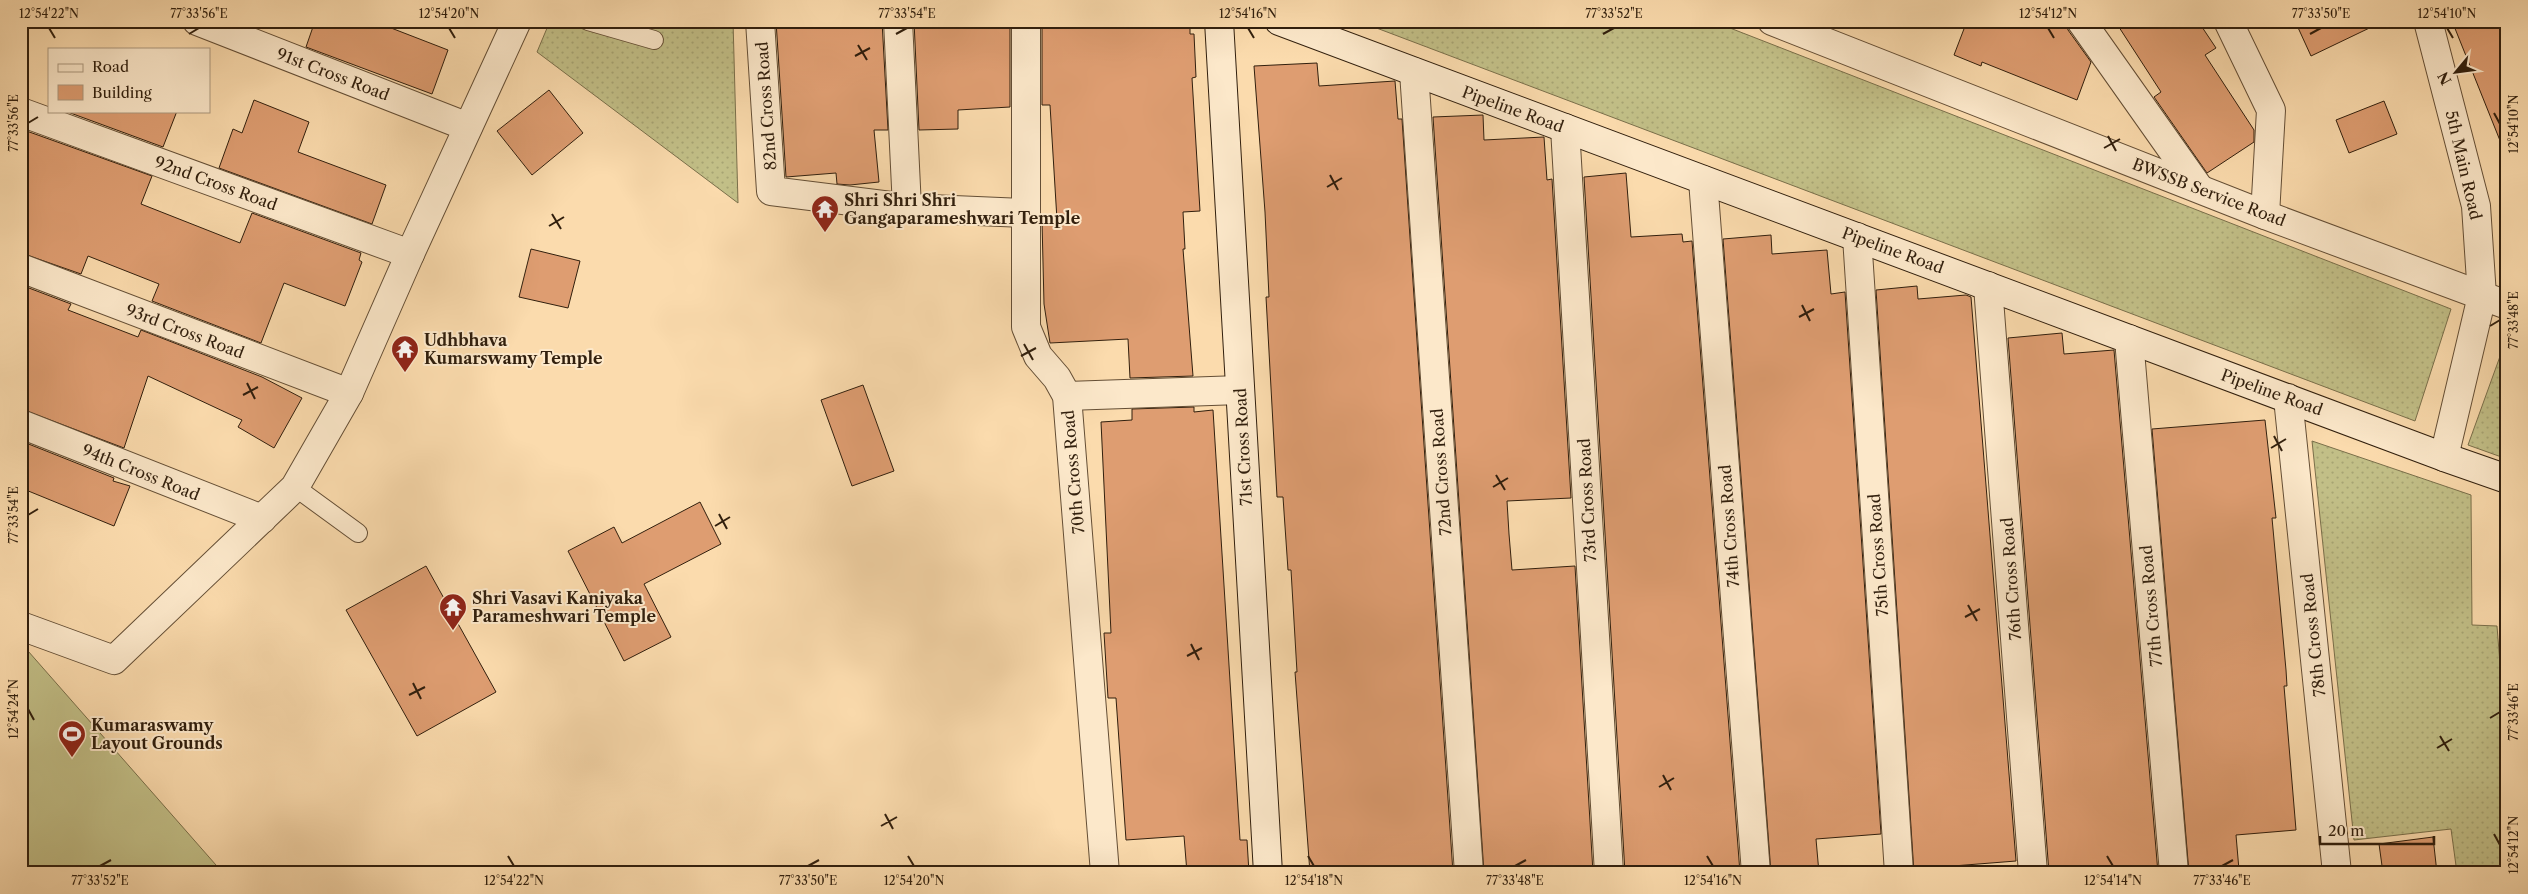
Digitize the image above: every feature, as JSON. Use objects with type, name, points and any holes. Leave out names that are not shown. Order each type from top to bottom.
[{"type":"street","name":"91st Cross Road","points":[[197,21],[468,127]]},
{"type":"street","points":[[21,626],[114,660],[295,487],[349,393],[410,254],[517,21]]},
{"type":"street","name":"82nd Cross Road","points":[[760,21],[772,191],[907,208]]},
{"type":"street","points":[[898,21],[907,208],[1026,213]]},
{"type":"street","name":"70th Cross Road","points":[[1026,21],[1026,328],[1038,356],[1057,378],[1067,396],[1105,873]]},
{"type":"street","name":"71st Cross Road","points":[[1219,21],[1268,873]]},
{"type":"street","name":"Pipeline Road","points":[[1278,21],[2507,479]]},
{"type":"street","name":"BWSSB Service Road","points":[[1772,21],[2265,214],[2494,301]]},
{"type":"street","points":[[2081,21],[2200,188]]},
{"type":"street","points":[[2228,21],[2271,110],[2265,214]]},
{"type":"street","name":"5th Main Road","points":[[2428,21],[2476,206],[2494,301],[2444,457]]},
{"type":"street","name":"72nd Cross Road","points":[[1414,72],[1469,873]]},
{"type":"street","name":"92nd Cross Road","points":[[21,112],[410,254]]},
{"type":"street","name":"73rd Cross Road","points":[[1565,128],[1609,873]]},
{"type":"street","name":"74th Cross Road","points":[[1703,180],[1756,873]]},
{"type":"street","name":"75th Cross Road","points":[[1857,237],[1899,873]]},
{"type":"street","name":"93rd Cross Road","points":[[21,268],[349,393]]},
{"type":"street","name":"76th Cross Road","points":[[1988,286],[2033,873]]},
{"type":"street","name":"77th Cross Road","points":[[2129,339],[2174,873]]},
{"type":"street","points":[[1067,396],[1240,390]]},
{"type":"street","name":"78th Cross Road","points":[[2288,398],[2337,873]]},
{"type":"street","name":"94th Cross Road","points":[[21,424],[262,519]]},
{"type":"lane","points":[[588,21],[654,40]]},
{"type":"lane","points":[[295,487],[358,533]]},
{"type":"shaded area","points":[[550,21],[733,21],[738,203],[537,52]]},
{"type":"shaded area","points":[[1358,21],[1712,21],[2451,309],[2415,421]]},
{"type":"shaded area","points":[[2507,337],[2507,459],[2468,445]]},
{"type":"shaded area","points":[[2312,441],[2471,495],[2472,625],[2497,626],[2507,753],[2507,873],[2457,873],[2451,829],[2354,840]]},
{"type":"shaded area","name":"Kumaraswamy Layout Grounds","points":[[21,643],[223,873],[21,873]]},
{"type":"building","points":[[315,21],[373,21],[448,50],[432,94],[306,47]]},
{"type":"building","points":[[776,21],[882,21],[888,130],[874,130],[879,182],[850,185],[837,184],[836,173],[786,177]]},
{"type":"building","points":[[914,21],[1010,21],[1010,107],[958,110],[958,129],[919,130]]},
{"type":"building","points":[[1042,21],[1190,21],[1190,34],[1194,34],[1196,77],[1192,78],[1200,211],[1183,212],[1185,249],[1183,249],[1193,376],[1130,378],[1128,339],[1050,343],[1044,304],[1042,221],[1057,220],[1050,105],[1042,105]]},
{"type":"building","points":[[1967,21],[2066,21],[2068,30],[2091,62],[2077,100],[1982,62],[1981,66],[1954,55]]},
{"type":"building","points":[[2115,21],[2198,21],[2216,48],[2205,55],[2254,130],[2254,142],[2207,173],[2154,97],[2161,92]]},
{"type":"building","points":[[2295,21],[2384,21],[2311,56]]},
{"type":"building","points":[[2452,21],[2507,21],[2507,153],[2505,153]]},
{"type":"building","points":[[1317,63],[1319,86],[1395,81],[1398,119],[1402,119],[1453,873],[1310,873],[1295,672],[1297,672],[1291,570],[1288,570],[1283,497],[1277,497],[1266,297],[1269,297],[1265,212],[1254,66]]},
{"type":"building","points":[[549,90],[583,133],[532,175],[497,131]]},
{"type":"building","points":[[254,100],[309,122],[298,152],[386,185],[372,224],[219,168],[233,129],[242,133]]},
{"type":"building","points":[[2384,101],[2397,134],[2349,153],[2336,120]]},
{"type":"building","points":[[68,112],[177,112],[163,147]]},
{"type":"building","points":[[1483,115],[1484,140],[1544,137],[1547,180],[1552,179],[1571,498],[1507,501],[1512,570],[1575,566],[1593,873],[1484,873],[1433,117]]},
{"type":"building","points":[[21,129],[152,176],[141,204],[240,243],[252,213],[361,253],[359,260],[362,262],[345,306],[284,283],[261,343],[152,301],[159,284],[88,256],[81,274],[21,253]]},
{"type":"building","points":[[1626,173],[1631,237],[1682,234],[1683,242],[1692,241],[1740,873],[1625,873],[1584,177]]},
{"type":"building","points":[[1771,235],[1772,254],[1827,250],[1831,294],[1845,292],[1881,834],[1816,839],[1819,873],[1771,873],[1723,239]]},
{"type":"building","points":[[531,249],[580,261],[568,308],[519,297]]},
{"type":"building","points":[[21,285],[71,304],[68,310],[138,337],[141,330],[262,377],[302,398],[274,448],[238,427],[242,420],[148,376],[124,448],[21,409]]},
{"type":"building","points":[[1917,286],[1918,299],[1966,295],[1971,297],[2016,861],[1953,866],[1954,873],[1914,873],[1876,290]]},
{"type":"building","points":[[2062,333],[2064,354],[2114,350],[2158,873],[2049,873],[2008,338]]},
{"type":"building","points":[[863,385],[894,471],[852,486],[821,400]]},
{"type":"building","points":[[1194,407],[1194,412],[1213,410],[1240,840],[1247,840],[1249,873],[1187,873],[1184,836],[1126,840],[1116,698],[1108,698],[1104,633],[1111,633],[1101,422],[1132,420],[1132,409]]},
{"type":"building","points":[[2265,420],[2276,518],[2272,518],[2286,670],[2287,686],[2284,686],[2296,830],[2236,835],[2239,870],[2189,873],[2152,429]]},
{"type":"building","points":[[21,441],[114,478],[113,481],[130,486],[114,526],[21,488]]},
{"type":"building","points":[[700,502],[721,544],[644,584],[671,637],[624,661],[568,551],[614,527],[622,543]]},
{"type":"building","points":[[426,566],[496,692],[417,736],[346,610]]},
{"type":"building","points":[[2433,837],[2437,873],[2383,873],[2379,844]]},
{"type":"place","name":"Shri Shri Shri Gangaparameshwari Temple","points":[[825,233]]},
{"type":"place","name":"Udhbhava Kumarswamy Temple","points":[[405,373]]},
{"type":"place","name":"Shri Vasavi Kaniyaka Parameshwari Temple","points":[[453,631]]},
{"type":"place","name":"Kumaraswamy Layout Grounds","points":[[72,758]]}]
